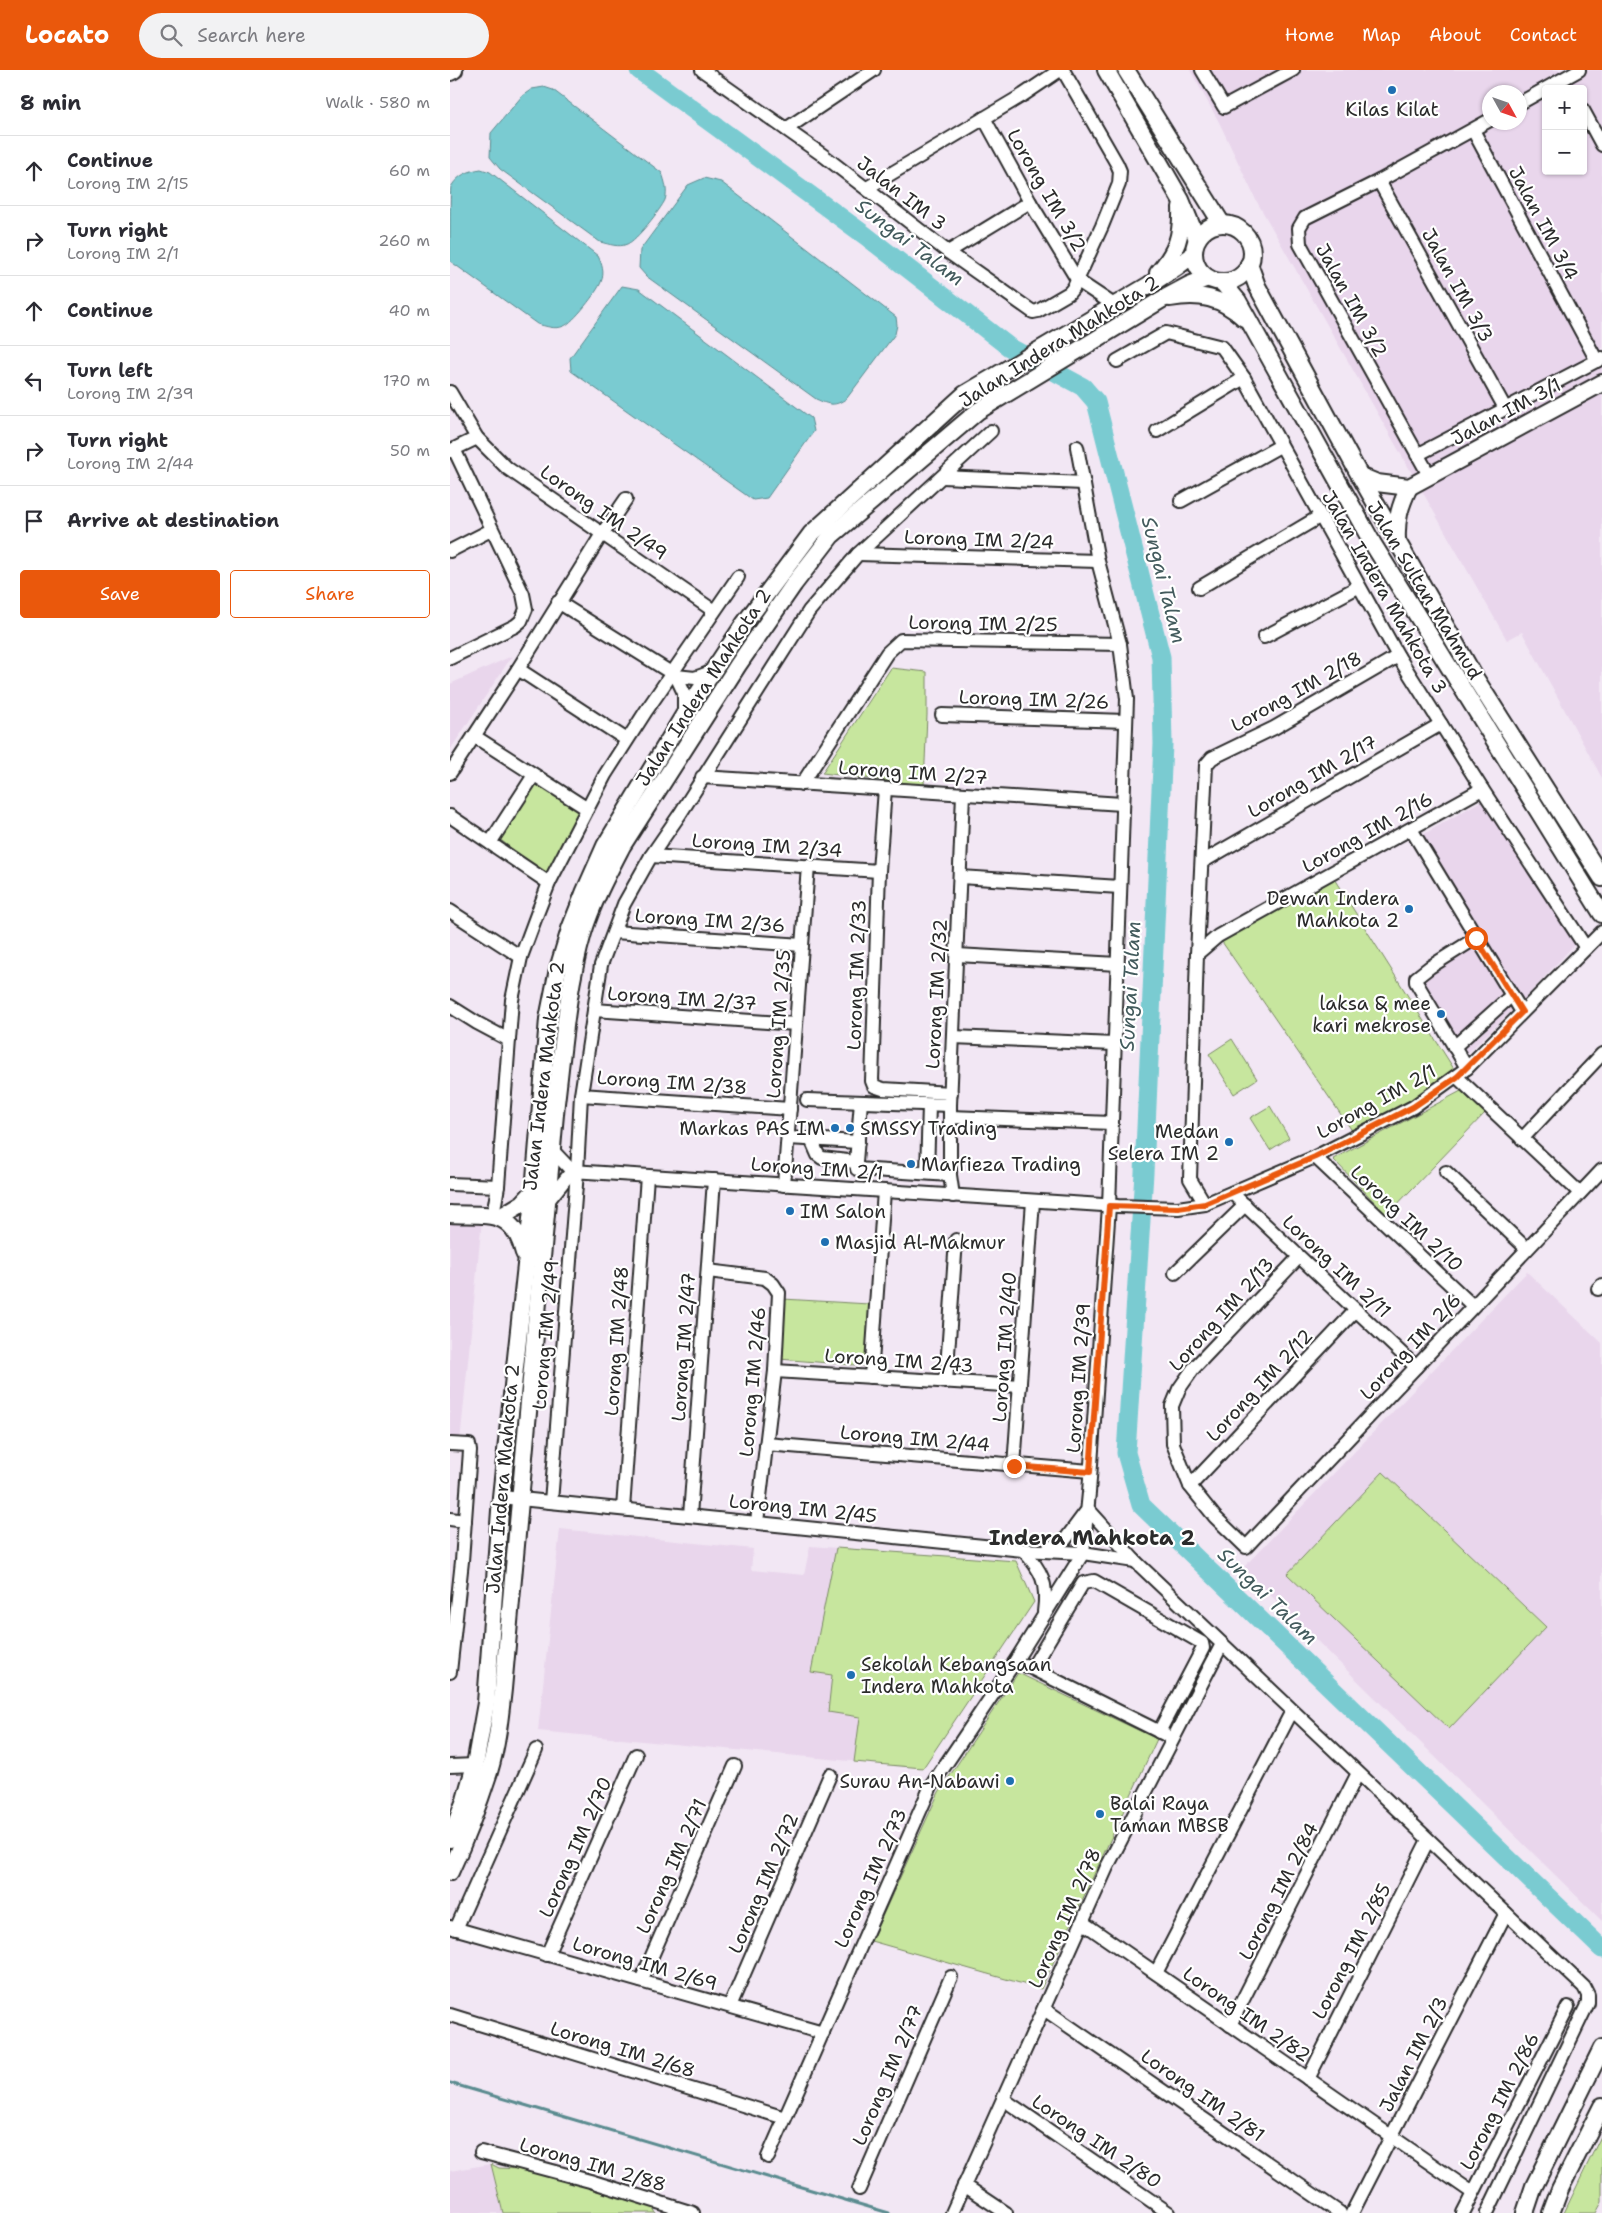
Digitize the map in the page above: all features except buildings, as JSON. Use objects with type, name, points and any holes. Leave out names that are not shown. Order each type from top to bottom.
[{"type":"street","points":[[450,72],[454,70]]},
{"type":"street","name":"Jalan IM 3","points":[[702,70],[867,188],[948,252],[1033,312],[1069,293],[1078,281]]},
{"type":"street","points":[[786,129],[874,70]]},
{"type":"street","points":[[867,188],[1023,95],[1061,70],[1117,164],[1120,176],[1102,226],[1078,281],[1114,305]]},
{"type":"street","points":[[1106,70],[1181,200],[1195,246],[1195,263],[1200,272],[1215,280],[1238,278],[1249,264],[1251,246],[1247,237],[1240,230],[1222,224],[1212,226],[1204,231],[1195,246]]},
{"type":"street","points":[[1126,70],[1222,224]]},
{"type":"street","points":[[1202,70],[1224,107],[1293,70]]},
{"type":"street","points":[[1527,100],[1569,83],[1579,70]]},
{"type":"street","points":[[1587,117],[1602,145]]},
{"type":"street","name":"Lorong IM 3/2","points":[[984,118],[1030,202],[1078,281]]},
{"type":"street","name":"Jalan IM 3/2","points":[[1429,475],[1305,252],[1298,235],[1298,228],[1305,218],[1482,125]]},
{"type":"street","name":"Jalan IM 3/4","points":[[1473,130],[1600,359]]},
{"type":"street","name":"Jalan IM 3/3","points":[[1378,181],[1505,408]]},
{"type":"street","points":[[1149,285],[1173,256],[1180,237],[1181,200]]},
{"type":"street","points":[[948,252],[1030,202]]},
{"type":"street","name":"Jalan Indera Mahkota 2","points":[[450,1839],[466,1800],[475,1765],[486,1703],[501,1497],[534,1191],[548,1019],[558,969],[570,929],[605,846],[684,715],[744,624],[811,534],[965,394],[1177,267],[1195,246]]},
{"type":"street","name":"Jalan Sultan Mahmud","points":[[1249,264],[1257,286],[1360,476],[1474,676],[1602,878]]},
{"type":"street","name":"Jalan Indera Mahkota 2","points":[[450,1872],[463,1844],[489,1771],[497,1734],[503,1689],[552,1150],[566,1022],[583,932],[608,874],[622,846],[738,665],[794,584],[831,536],[978,411],[1161,300],[1189,285],[1215,280]]},
{"type":"street","name":"Jalan Sultan Mahmud","points":[[1215,280],[1238,301],[1369,538],[1602,914]]},
{"type":"street","points":[[1161,300],[1202,296],[1221,301],[1251,325]]},
{"type":"street","name":"Jalan Indera Mahkota 3","points":[[1117,361],[1166,332],[1222,347],[1244,378],[1319,517],[1398,656],[1586,948]]},
{"type":"street","points":[[1417,455],[1600,359]]},
{"type":"street","points":[[1158,431],[1244,378]]},
{"type":"street","name":"Jalan IM 3/1","points":[[1408,487],[1602,383]]},
{"type":"street","name":"Lorong IM 2/49","points":[[450,392],[477,438],[507,468],[714,611]]},
{"type":"street","name":"Lorong IM 2/49","points":[[551,1502],[581,1095],[601,965],[624,904],[651,856],[809,611],[858,554],[991,431]]},
{"type":"street","points":[[450,658],[515,626],[524,615],[526,602],[452,450],[477,438]]},
{"type":"street","points":[[1180,502],[1280,446]]},
{"type":"street","name":"Lorong IM 2/39","points":[[1077,447],[1098,561],[1120,644],[1125,678],[1126,721],[1112,1123],[1114,1206],[1083,1554]]},
{"type":"street","points":[[1360,476],[1377,483],[1408,487],[1399,506],[1397,542]]},
{"type":"street","points":[[942,477],[1084,483]]},
{"type":"street","points":[[450,773],[518,669],[558,602],[626,499]]},
{"type":"street","points":[[1199,588],[1319,517]]},
{"type":"street","points":[[450,551],[491,530]]},
{"type":"street","name":"Lorong IM 2/24","points":[[858,554],[1098,561]]},
{"type":"street","points":[[496,1216],[512,1000],[521,957],[549,883],[586,808],[627,740],[674,675],[714,611],[738,577]]},
{"type":"street","points":[[1264,637],[1358,587]]},
{"type":"street","points":[[558,602],[674,675],[695,678],[714,671]]},
{"type":"street","name":"Lorong IM 2/25","points":[[802,784],[887,653],[901,640],[1120,644]]},
{"type":"street","name":"Lorong IM 2/18","points":[[1202,862],[1205,769],[1212,758],[1274,728],[1398,656]]},
{"type":"street","points":[[518,669],[627,740]]},
{"type":"street","points":[[674,675],[684,693],[684,715]]},
{"type":"street","name":"Lorong IM 2/26","points":[[942,715],[1126,721]]},
{"type":"street","name":"Lorong IM 2/17","points":[[1202,862],[1441,724]]},
{"type":"street","points":[[474,736],[586,808]]},
{"type":"street","points":[[490,843],[534,775]]},
{"type":"street","name":"Lorong IM 2/27","points":[[702,777],[1122,804]]},
{"type":"street","name":"Lorong IM 2/33","points":[[886,789],[879,871],[872,1081],[874,1086],[883,1089],[950,1105]]},
{"type":"street","name":"Lorong IM 2/16","points":[[1197,954],[1218,936],[1482,789]]},
{"type":"street","name":"Lorong IM 2/32","points":[[953,1196],[950,1175],[950,1105],[963,794]]},
{"type":"street","points":[[450,816],[549,883]]},
{"type":"street","points":[[1411,829],[1522,1012]]},
{"type":"street","name":"Lorong IM 2/34","points":[[651,856],[879,871]]},
{"type":"street","points":[[1202,862],[1197,954],[1190,1179],[1205,1204]]},
{"type":"street","name":"Lorong IM 2/35","points":[[784,1185],[808,866]]},
{"type":"street","points":[[960,877],[1120,887]]},
{"type":"street","points":[[450,912],[521,957]]},
{"type":"street","name":"Lorong IM 2/36","points":[[614,932],[802,945]]},
{"type":"street","name":"Lorong IM 2/1","points":[[575,1171],[1114,1206],[1178,1208],[1205,1204],[1315,1157],[1413,1107],[1457,1077],[1602,932]]},
{"type":"street","points":[[1467,1068],[1416,982],[1416,978],[1430,966],[1476,938]]},
{"type":"street","points":[[957,955],[1118,964]]},
{"type":"street","points":[[1454,1047],[1512,995]]},
{"type":"street","points":[[450,1006],[509,1040]]},
{"type":"street","name":"Lorong IM 2/37","points":[[594,1010],[796,1024]]},
{"type":"street","points":[[548,1019],[556,1017],[566,1022]]},
{"type":"street","points":[[954,1037],[1114,1044]]},
{"type":"street","points":[[1522,1139],[1602,1054]]},
{"type":"street","points":[[1457,1077],[1580,1193]]},
{"type":"street","name":"Lorong IM 2/38","points":[[581,1095],[790,1109]]},
{"type":"street","points":[[808,1100],[950,1105],[1112,1123]]},
{"type":"street","points":[[861,1102],[856,1167],[859,1169],[950,1175]]},
{"type":"street","points":[[927,1173],[929,1105]]},
{"type":"street","points":[[788,1138],[858,1142]]},
{"type":"street","points":[[811,1139],[818,1155],[822,1158],[856,1162]]},
{"type":"street","points":[[548,1201],[575,1171],[552,1150]]},
{"type":"street","name":"Lorong IM 2/10","points":[[1315,1157],[1473,1306]]},
{"type":"street","name":"Lorong IM 2/6","points":[[1246,1547],[1602,1170]]},
{"type":"street","points":[[1446,1172],[1527,1249]]},
{"type":"street","name":"Lorong IM 2/48","points":[[623,1509],[646,1176]]},
{"type":"street","name":"Lorong IM 2/47","points":[[690,1516],[714,1180]]},
{"type":"street","points":[[450,1184],[498,1186]]},
{"type":"street","points":[[496,1216],[523,1203],[534,1191]]},
{"type":"street","points":[[871,1377],[884,1191]]},
{"type":"street","name":"Lorong IM 2/11","points":[[1232,1193],[1416,1367]]},
{"type":"street","name":"Lorong IM 2/40","points":[[1014,1466],[1033,1201]]},
{"type":"street","points":[[1175,1273],[1245,1205]]},
{"type":"street","points":[[450,1214],[496,1216],[513,1226],[518,1233],[526,1258]]},
{"type":"street","points":[[946,1382],[956,1240]]},
{"type":"street","name":"Lorong IM 2/13","points":[[1246,1547],[1215,1517],[1190,1486],[1173,1444],[1172,1406],[1179,1389],[1193,1369],[1300,1256]]},
{"type":"street","name":"Lorong IM 2/46","points":[[708,1270],[765,1278],[773,1284],[779,1293],[775,1371],[757,1522]]},
{"type":"street","name":"Lorong IM 2/12","points":[[1190,1486],[1356,1310]]},
{"type":"street","name":"Lorong IM 2/43","points":[[775,1371],[1020,1386]]},
{"type":"street","points":[[450,1444],[470,1445],[465,1521],[454,1599],[450,1672]]},
{"type":"street","name":"Lorong IM 2/44","points":[[766,1444],[1090,1472]]},
{"type":"street","name":"Lorong IM 2/45","points":[[501,1497],[1023,1550],[1083,1554],[1135,1561]]},
{"type":"street","points":[[1044,1551],[1065,1540],[1082,1520],[1088,1509],[1135,1561],[1584,1987],[1588,1995],[1588,2003],[1487,2213]]},
{"type":"street","points":[[450,1519],[465,1521]]},
{"type":"street","points":[[1023,1550],[1042,1574],[1046,1586],[1044,1614]]},
{"type":"street","name":"Lorong IM 2/73","points":[[768,2157],[931,1786],[1016,1660],[1083,1554]]},
{"type":"street","points":[[1032,1668],[1083,1583],[1094,1581],[1202,1643],[1203,1648],[1159,1732]]},
{"type":"street","name":"Lorong IM 2/78","points":[[952,2213],[1107,1867],[1222,1644]]},
{"type":"street","points":[[1016,1660],[1173,1739]]},
{"type":"street","points":[[1156,1973],[1292,1711]]},
{"type":"street","name":"Lorong IM 2/69","points":[[536,1750],[453,1928],[823,2033]]},
{"type":"street","name":"Lorong IM 2/70","points":[[547,1955],[636,1755]]},
{"type":"street","points":[[450,1766],[475,1765]]},
{"type":"street","name":"Lorong IM 2/71","points":[[641,1981],[735,1766]]},
{"type":"street","name":"Lorong IM 2/84","points":[[1230,2025],[1358,1772]]},
{"type":"street","name":"Lorong IM 2/72","points":[[730,2006],[830,1776]]},
{"type":"street","name":"Lorong IM 2/85","points":[[1308,2079],[1428,1840]]},
{"type":"street","name":"Jalan IM 2/3","points":[[1352,2213],[1506,1913]]},
{"type":"street","name":"Lorong IM 2/82","points":[[1082,1922],[1473,2194]]},
{"type":"street","name":"Lorong IM 2/77","points":[[859,2189],[951,1976]]},
{"type":"street","name":"Lorong IM 2/86","points":[[1463,2213],[1568,2007]]},
{"type":"street","name":"Lorong IM 2/81","points":[[1044,2009],[1340,2213]]},
{"type":"street","name":"Lorong IM 2/68","points":[[450,2015],[786,2118]]},
{"type":"street","points":[[1525,2213],[1534,2186],[1602,2048]]},
{"type":"street","name":"Lorong IM 2/80","points":[[1003,2099],[1169,2213]]},
{"type":"street","points":[[1551,2213],[1560,2189],[1602,2106]]},
{"type":"street","name":"Lorong IM 2/88","points":[[481,2152],[590,2181],[694,2213]]},
{"type":"street","points":[[964,2185],[1006,2213]]},
{"type":"shaded area","points":[[1190,70],[1602,70],[1602,778],[1522,632],[1507,640],[1256,200],[1219,122]]},
{"type":"shaded area","points":[[512,656],[450,750],[450,684]]},
{"type":"shaded area","points":[[1486,798],[1575,944],[1526,997],[1457,1063],[1409,983],[1481,936],[1419,837]]},
{"type":"shaded area","points":[[450,1219],[482,1220],[460,1442],[450,1441]]},
{"type":"shaded area","points":[[1527,1272],[1602,1343],[1602,1921],[1243,1568]]},
{"type":"shaded area","name":"Sekolah Kebangsaan Indera Mahkota","points":[[560,1529],[753,1549],[751,1570],[804,1575],[810,1546],[1016,1561],[1034,1602],[923,1768],[538,1731]]},
{"type":"shaded area","points":[[491,2164],[503,2213],[450,2213],[450,2171]]},
{"type":"green space","points":[[891,668],[927,672],[924,785],[822,773]]},
{"type":"green space","points":[[530,776],[580,808],[548,877],[493,834]]},
{"type":"green space","points":[[1331,874],[1459,1077],[1353,1132],[1218,936]]},
{"type":"green space","points":[[1232,1039],[1257,1079],[1234,1094],[1209,1054]]},
{"type":"green space","points":[[1461,1091],[1485,1113],[1387,1215],[1333,1159]]},
{"type":"green space","points":[[1270,1106],[1289,1138],[1270,1150],[1250,1118]]},
{"type":"green space","points":[[783,1299],[869,1304],[867,1366],[779,1359]]},
{"type":"green space","points":[[1383,1472],[1546,1627],[1449,1729],[1287,1574]]},
{"type":"green space","name":"Sekolah Kebangsaan Indera Mahkota","points":[[836,1548],[1016,1561],[1034,1602],[923,1768],[854,1762],[860,1717],[828,1712],[832,1675],[811,1672]]},
{"type":"green space","points":[[1018,1673],[1157,1739],[1041,1989],[871,1941],[939,1792]]},
{"type":"green space","points":[[1602,2134],[1602,2202],[1596,2213],[1564,2213]]},
{"type":"green space","points":[[491,2164],[499,2168],[519,2169],[651,2204],[656,2213],[503,2213]]},
{"type":"water","points":[[544,87],[553,90],[662,173],[666,190],[665,200],[648,224],[631,242],[617,246],[600,242],[500,169],[490,157],[491,133],[522,96],[532,89]]},
{"type":"water","points":[[481,169],[490,172],[598,256],[603,272],[599,286],[579,313],[568,324],[554,328],[537,324],[450,261],[451,187],[464,174]]},
{"type":"water","points":[[704,178],[721,182],[896,317],[895,334],[843,401],[832,404],[816,399],[646,276],[639,268],[640,250],[688,185]]},
{"type":"water","points":[[622,286],[639,289],[811,418],[814,431],[767,498],[753,500],[571,371],[570,358]]},
{"type":"waterway","name":"Sungai Talam","points":[[639,70],[866,236],[1009,347],[1083,387],[1096,402],[1161,657],[1163,744],[1144,1173],[1126,1453],[1141,1505],[1602,1949]]},
{"type":"waterway","points":[[450,2083],[889,2213]]},
{"type":"place","name":"Kilas Kilat","points":[[1392,90]]},
{"type":"place","name":"Dewan Indera Mahkota 2","points":[[1409,909]]},
{"type":"place","name":"laksa & mee kari mekrose","points":[[1441,1014]]},
{"type":"place","name":"Markas PAS IM","points":[[835,1128]]},
{"type":"place","name":"SMSSY Trading","points":[[850,1128]]},
{"type":"place","name":"Medan Selera IM 2","points":[[1229,1142]]},
{"type":"place","name":"Marfieza Trading","points":[[911,1164]]},
{"type":"place","name":"IM Salon","points":[[790,1211]]},
{"type":"place","name":"Masjid Al-Makmur","points":[[825,1242]]},
{"type":"place","name":"Sekolah Kebangsaan Indera Mahkota","points":[[851,1675]]},
{"type":"place","name":"Surau An-Nabawi","points":[[1010,1781]]},
{"type":"place","name":"Balai Raya Taman MBSB","points":[[1100,1814]]},
{"type":"district","name":"Indera Mahkota 2","points":[[1092,1538]]},
{"type":"route","points":[[1014,1466],[1090,1472],[1109,1206],[1178,1208],[1205,1204],[1268,1178],[1358,1136],[1413,1107],[1457,1077],[1522,1012],[1476,938]]}]
